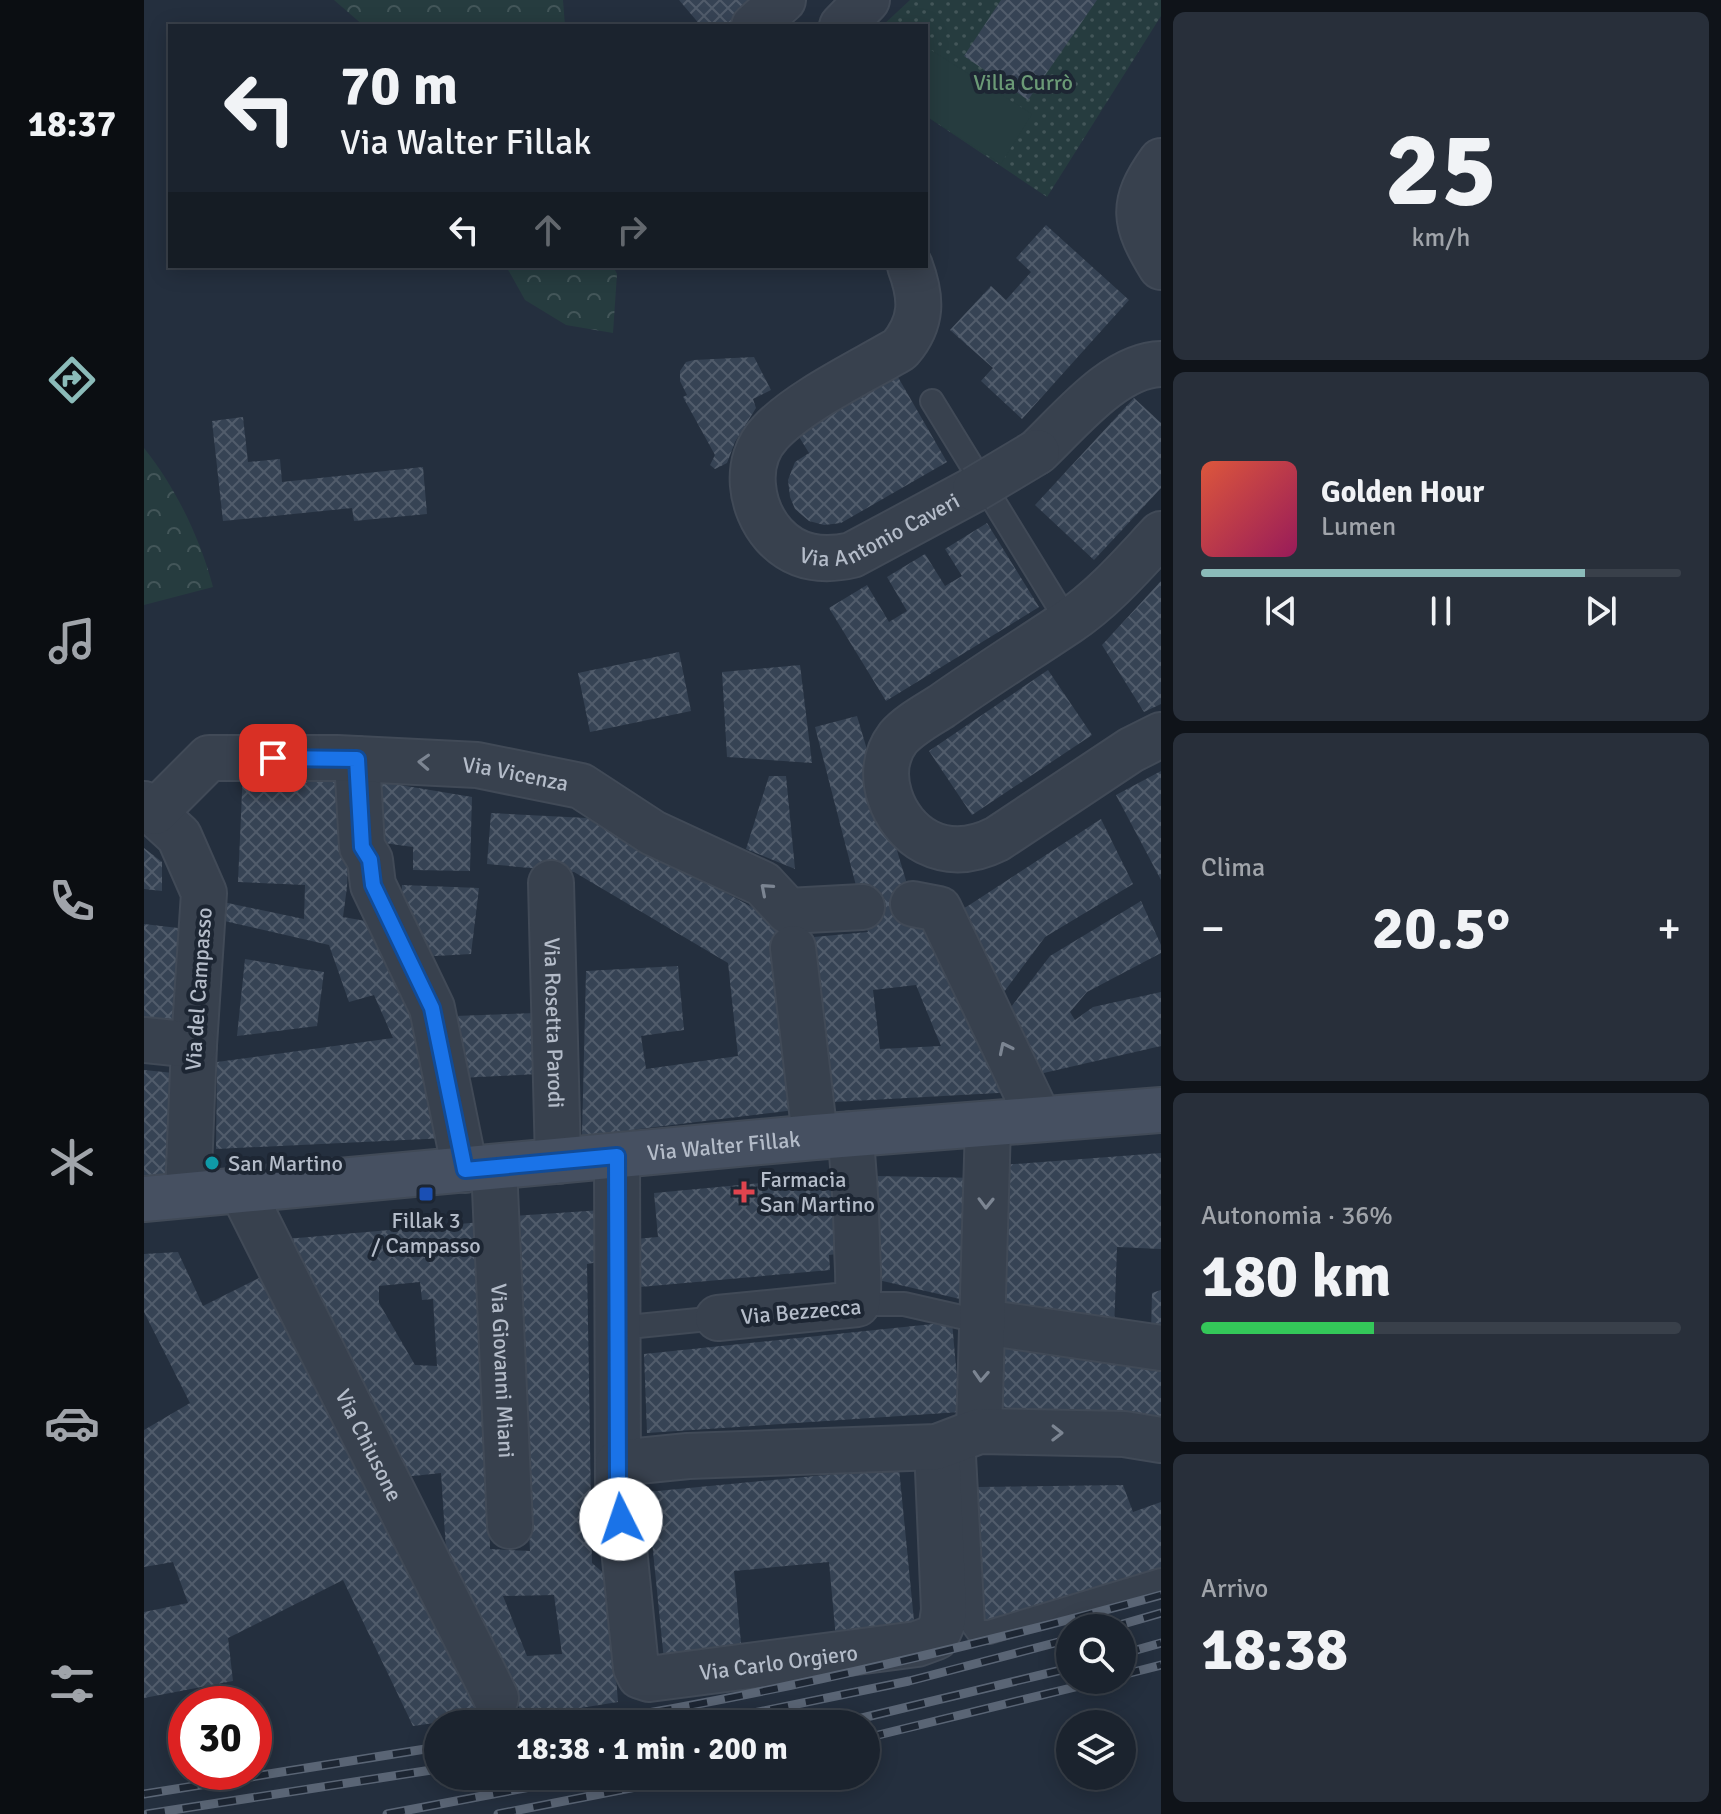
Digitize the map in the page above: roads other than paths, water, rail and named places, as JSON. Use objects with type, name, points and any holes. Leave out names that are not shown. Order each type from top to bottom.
[{"type":"main road","name":"Via Walter Fillak","points":[[144,1199],[832,1135],[1161,1110]]},
{"type":"street","points":[[756,24],[783,0]]},
{"type":"street","points":[[844,24],[867,0]]},
{"type":"street","points":[[1161,161],[1148,178],[1138,213],[1143,239],[1161,267]]},
{"type":"street","name":"Via Antonio Caveri","points":[[911,268],[920,311],[911,337],[900,349],[797,410],[770,433],[756,459],[752,485],[756,508],[783,545],[799,555],[837,559],[852,555],[1037,452],[1113,380],[1151,364],[1161,364]]},
{"type":"street","points":[[1161,534],[1114,585],[1068,622],[961,692],[898,738],[885,772],[888,792],[897,812],[924,841],[959,850],[979,848],[1131,750],[1161,735]]},
{"type":"street","name":"Via Vicenza","points":[[150,808],[209,758],[357,759],[477,765],[581,786],[653,833],[763,884],[788,911],[862,907]]},
{"type":"street","name":"Via Giovanni Miani","points":[[357,759],[362,847],[370,860],[373,885],[432,1008],[480,1169],[510,1526]]},
{"type":"street","name":"Via del Campasso","points":[[150,808],[179,836],[204,893],[188,1194]]},
{"type":"street","name":"Via Rosetta Parodi","points":[[551,883],[558,1161]]},
{"type":"street","points":[[913,904],[939,909],[1039,1119]]},
{"type":"street","points":[[793,948],[832,1135],[857,1200],[860,1283],[857,1304]]},
{"type":"street","points":[[144,1040],[194,1045]]},
{"type":"street","points":[[960,1438],[983,1322],[988,1125]]},
{"type":"street","name":"Via Carlo Orgiero","points":[[617,1156],[618,1489],[636,1668],[640,1676],[649,1679],[917,1644],[936,1637],[944,1610],[960,1438]]},
{"type":"street","name":"Via Chiusone","points":[[242,1191],[496,1698]]},
{"type":"street","name":"Via Bezzecca","points":[[718,1318],[857,1304]]},
{"type":"street","name":"Via Bezzecca","points":[[983,1322],[1161,1348]]},
{"type":"street","points":[[618,1463],[960,1438],[1124,1434],[1161,1440]]},
{"type":"lane","points":[[932,401],[1068,622]]},
{"type":"lane","name":"Via Bezzecca","points":[[857,1304],[904,1304],[983,1322]]},
{"type":"lane","name":"Via Bezzecca","points":[[618,1328],[718,1318]]},
{"type":"lane","points":[[960,1438],[973,1625],[978,1632],[989,1632],[1161,1580]]},
{"type":"railway","points":[[666,1710],[874,1667],[1161,1595]]},
{"type":"railway","points":[[1136,1620],[1161,1613]]},
{"type":"railway","points":[[768,1710],[909,1681],[1056,1643]]},
{"type":"railway","points":[[1136,1650],[1161,1643]]},
{"type":"railway","points":[[1136,1671],[1161,1665]]},
{"type":"railway","points":[[880,1714],[1056,1671]]},
{"type":"railway","points":[[880,1735],[1056,1692]]},
{"type":"railway","points":[[144,1794],[424,1749]]},
{"type":"railway","points":[[147,1814],[424,1771]]},
{"type":"railway","points":[[387,1814],[515,1790]]},
{"type":"railway","points":[[498,1814],[621,1790]]},
{"type":"place","name":"San Martino","points":[[212,1163]]},
{"type":"place","name":"Farmacia San Martino","points":[[744,1192]]},
{"type":"place","name":"Fillak 3 / Campasso","points":[[426,1194]]},
{"type":"park label","name":"Villa Currò","points":[[1023,82]]}]
